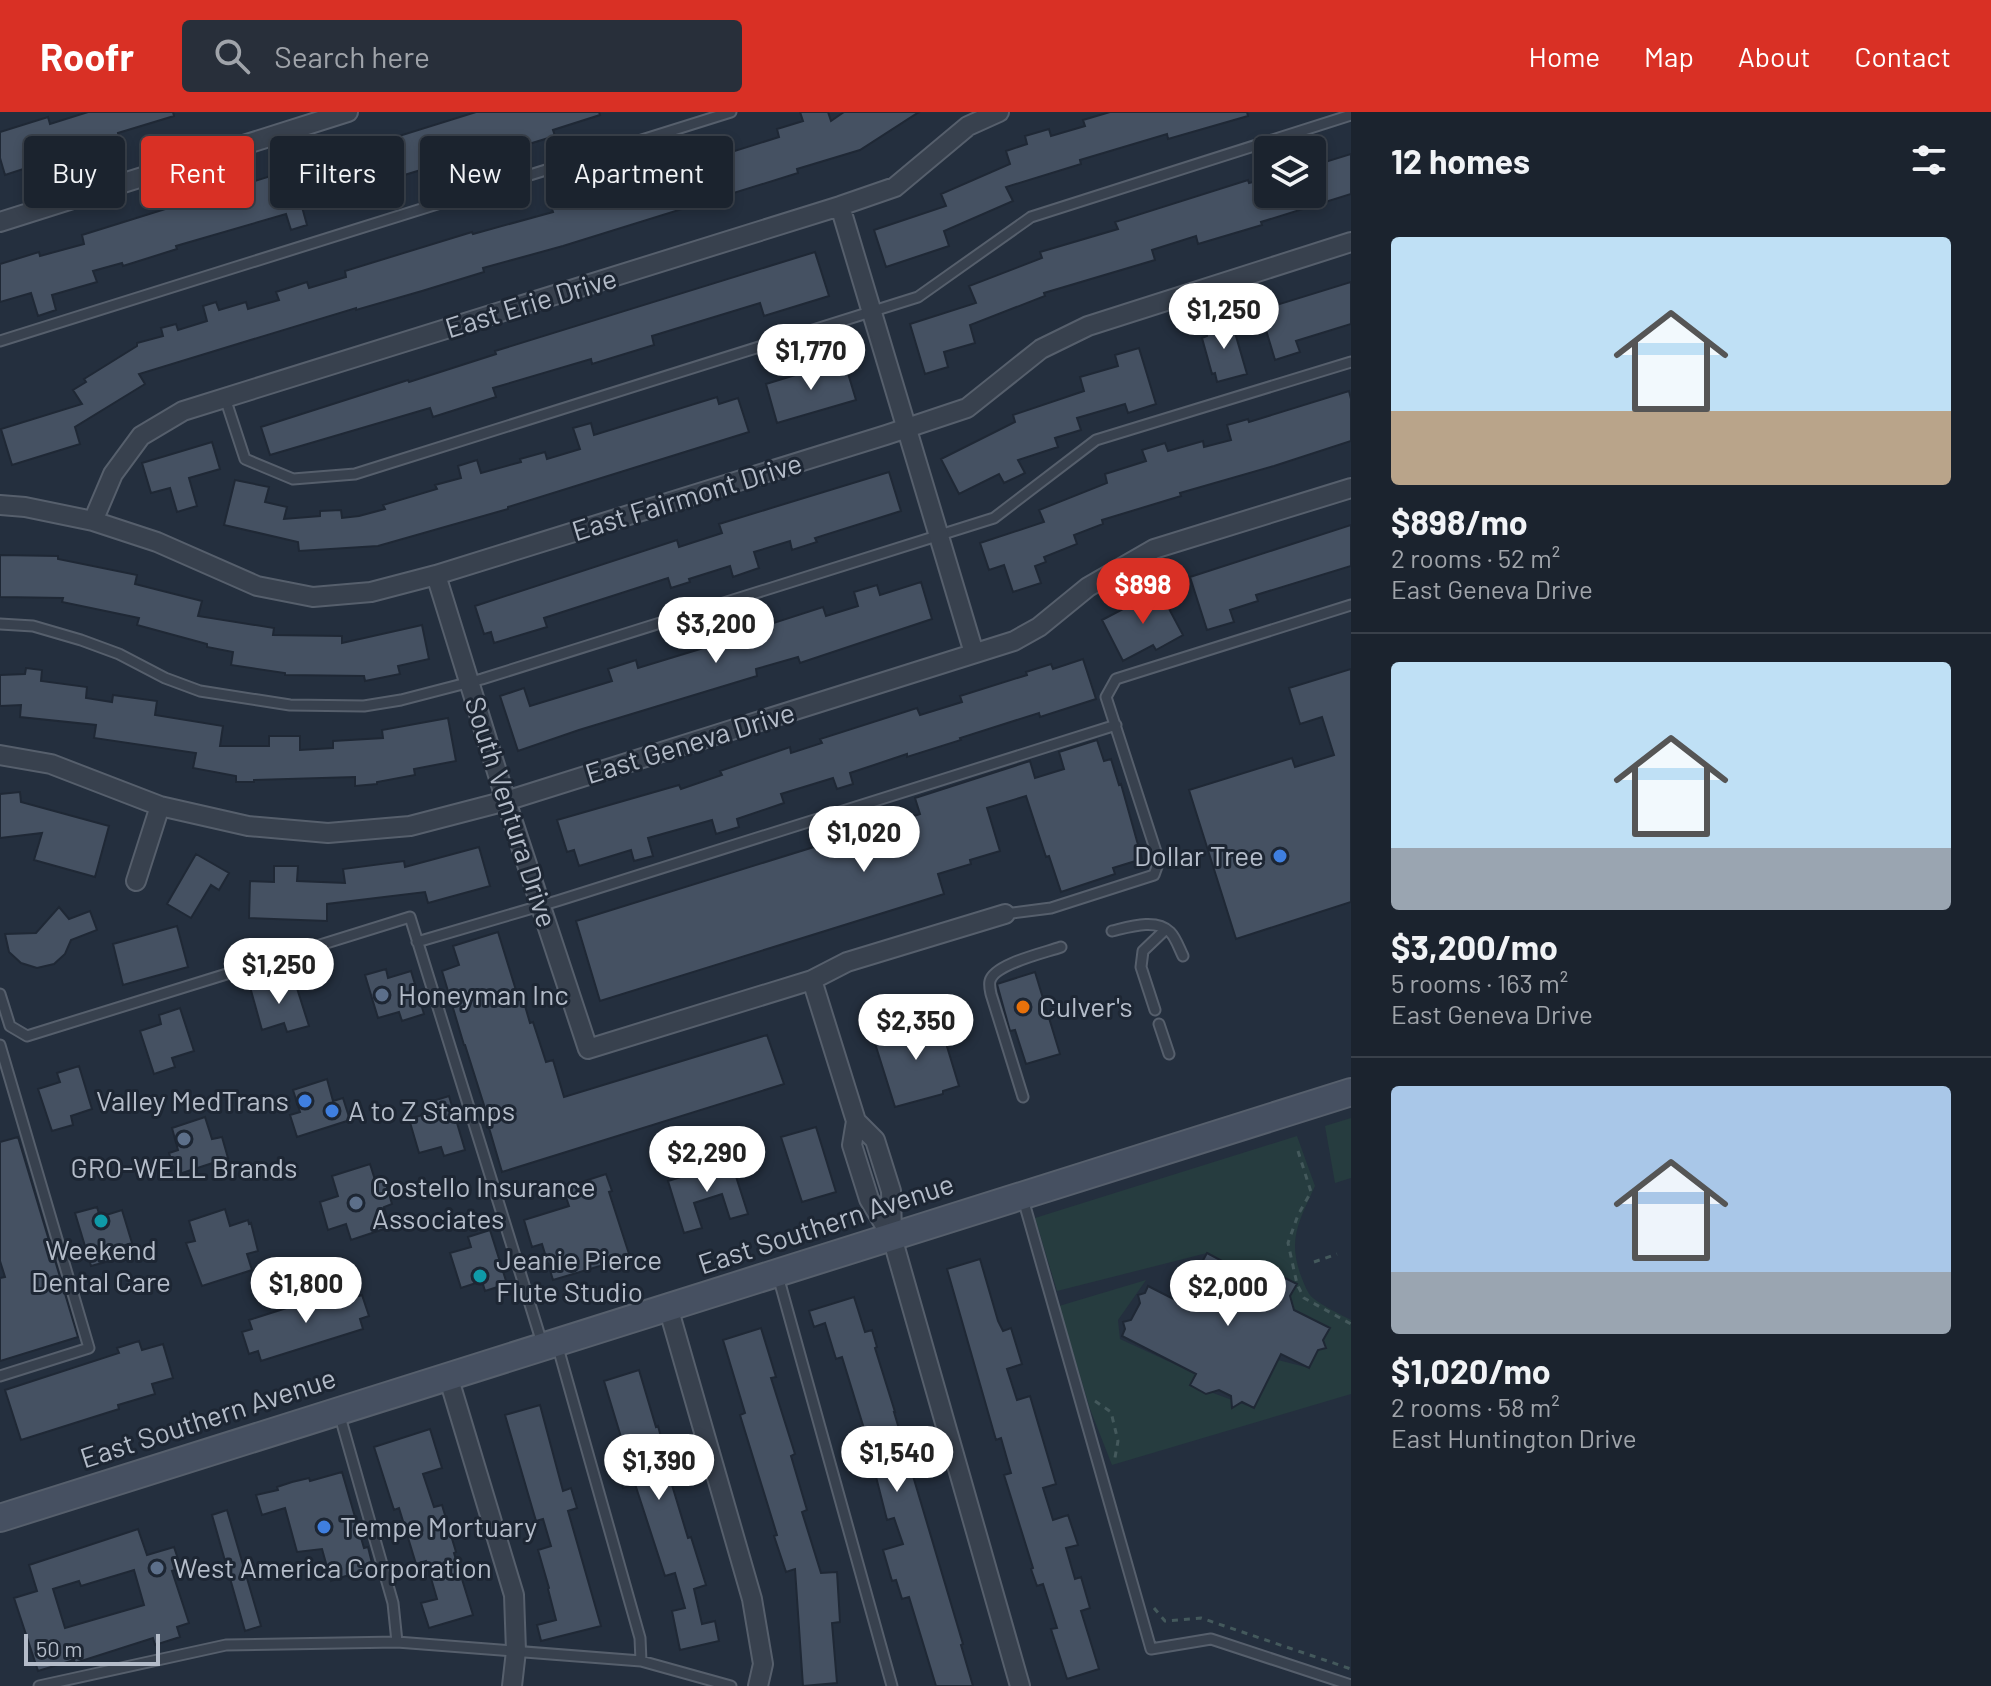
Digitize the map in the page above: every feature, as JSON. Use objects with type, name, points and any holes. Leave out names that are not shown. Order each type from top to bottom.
[{"type":"main road","name":"East Southern Avenue","points":[[0,1518],[1351,1092]]},
{"type":"street","points":[[0,222],[348,112]]},
{"type":"street","name":"East Erie Drive","points":[[93,521],[113,474],[141,436],[183,411],[895,187],[968,126],[999,112]]},
{"type":"street","points":[[840,206],[974,653]]},
{"type":"street","name":"East Fairmont Drive","points":[[0,505],[93,521],[157,542],[257,586],[313,597],[371,592],[436,575],[967,408],[1041,349],[1088,326],[1351,242]]},
{"type":"street","name":"East Geneva Drive","points":[[0,755],[51,764],[160,806],[248,826],[328,833],[410,826],[506,801],[1014,641],[1039,627],[1088,587],[1154,549],[1351,488]]},
{"type":"street","name":"South Ventura Drive","points":[[436,575],[588,1049],[812,980]]},
{"type":"street","points":[[136,881],[160,806]]},
{"type":"street","points":[[1005,914],[847,962],[812,980],[856,1121],[875,1140],[891,1191],[892,1237],[1020,1686]]},
{"type":"street","points":[[668,1307],[752,1599],[763,1664],[758,1686]]},
{"type":"street","points":[[448,1376],[514,1595],[516,1651],[512,1686]]},
{"type":"lane","points":[[0,341],[731,112]]},
{"type":"lane","points":[[225,398],[245,459],[293,479],[355,474],[918,297],[1031,217],[1351,115]]},
{"type":"lane","points":[[0,624],[33,626],[81,640],[200,691],[290,705],[364,706],[401,700],[469,683],[994,518],[1096,440],[1351,362]]},
{"type":"lane","points":[[1005,914],[1051,908],[1154,875],[1159,861],[1106,697],[1116,679],[1351,605]]},
{"type":"lane","points":[[417,942],[1116,725]]},
{"type":"lane","points":[[0,994],[10,1026],[27,1036],[410,917],[550,1344],[640,1638],[641,1661]]},
{"type":"lane","points":[[1112,931],[1149,924],[1166,929],[1172,934],[1183,956]]},
{"type":"lane","points":[[1155,1010],[1141,967],[1143,951],[1166,929]]},
{"type":"lane","points":[[1023,1097],[991,994],[990,978],[999,968],[1061,947]]},
{"type":"lane","points":[[1159,1024],[1169,1054]]},
{"type":"lane","points":[[0,1045],[89,1348],[0,1376]]},
{"type":"lane","points":[[1022,1196],[1151,1649],[1211,1639],[1351,1685]]},
{"type":"lane","points":[[777,1273],[892,1686]]},
{"type":"lane","points":[[338,1411],[393,1603],[397,1642]]},
{"type":"lane","points":[[39,1686],[226,1645],[397,1642],[641,1661],[731,1686]]},
{"type":"path","points":[[1298,1151],[1311,1192],[1288,1243],[1297,1284],[1304,1298],[1351,1324]]},
{"type":"path","points":[[1314,1262],[1337,1254]]},
{"type":"path","points":[[1089,1398],[1111,1412],[1118,1441],[1113,1471]]},
{"type":"path","points":[[1147,1599],[1165,1621],[1201,1618],[1351,1669]]},
{"type":"green space","points":[[1351,1118],[1351,1178],[1335,1183],[1325,1126]]},
{"type":"green space","points":[[1297,1136],[1315,1186],[1297,1230],[1297,1263],[1311,1296],[1351,1320],[1351,1394],[1112,1465],[1090,1409],[1059,1306],[1146,1280],[1118,1320],[1120,1339],[1196,1374],[1191,1385],[1254,1408],[1278,1360],[1309,1368],[1330,1329],[1294,1310],[1290,1296],[1296,1284],[1251,1260],[1235,1268],[1207,1253],[1057,1291],[1035,1218]]},
{"type":"building","points":[[88,112],[173,112],[174,116],[118,133],[119,136],[24,136],[24,169],[5,175],[0,158],[0,132],[48,117],[50,124]]},
{"type":"building","points":[[476,112],[599,112],[600,115],[553,130],[555,136],[546,136],[546,139],[530,144],[530,136],[420,136],[420,170],[404,175],[404,136],[399,136]]},
{"type":"building","points":[[800,112],[828,112],[831,121],[844,112],[919,112],[860,150],[733,193],[733,151],[779,137],[777,129],[803,121]]},
{"type":"building","points":[[1110,112],[1247,112],[1248,116],[1168,139],[1167,134],[1080,160],[1081,164],[1006,187],[1013,201],[944,231],[949,246],[886,267],[874,230],[946,206],[941,194],[1010,164],[1006,151],[1027,144],[1025,136],[1049,129],[1051,136],[1085,126],[1083,120]]},
{"type":"building","points":[[1351,154],[1351,194],[1326,202],[1326,162]]},
{"type":"building","points":[[270,176],[270,208],[302,208],[307,225],[291,230],[286,214],[176,246],[177,249],[123,266],[122,263],[93,271],[97,282],[52,295],[56,310],[38,316],[31,293],[0,302],[0,264],[39,252],[40,256],[84,244],[82,235],[168,208],[254,208],[254,181]]},
{"type":"building","points":[[1248,180],[1249,183],[1254,182],[1254,208],[1306,208],[1198,244],[1196,236],[1152,250],[1155,260],[1044,293],[1045,296],[970,325],[975,343],[944,352],[948,367],[925,374],[910,324],[976,303],[969,286],[1042,258],[1040,252],[1118,229],[1115,222]]},
{"type":"building","points":[[552,208],[685,208],[483,268],[484,272],[422,291],[139,374],[145,384],[75,427],[80,444],[12,465],[1,429],[82,404],[73,390],[86,382],[84,379],[137,346],[137,343],[163,336],[161,328],[176,324],[178,330],[207,321],[203,306],[216,302],[219,310],[246,302],[248,309],[279,300],[276,292],[307,282],[309,288],[346,277],[345,271],[472,232],[553,212]]},
{"type":"building","points":[[815,252],[829,296],[764,316],[760,303],[652,336],[654,345],[592,364],[591,359],[493,388],[496,397],[433,417],[430,408],[270,455],[261,427]]},
{"type":"building","points":[[1351,282],[1351,324],[1296,341],[1300,352],[1275,360],[1260,310]]},
{"type":"building","points":[[1231,319],[1247,374],[1217,382],[1202,338],[1207,336],[1204,327]]},
{"type":"building","points":[[1139,348],[1156,404],[1128,413],[1125,404],[1077,418],[1081,430],[1055,438],[1058,447],[1018,460],[1025,473],[1004,483],[999,474],[959,494],[941,459],[1015,422],[1013,415],[1084,391],[1080,377],[1118,366],[1115,355]]},
{"type":"building","points":[[844,360],[856,400],[777,423],[766,384]]},
{"type":"building","points":[[1349,391],[1351,441],[1102,520],[1103,524],[1074,535],[1077,544],[1044,557],[1046,562],[1035,566],[1041,583],[1013,592],[1004,565],[989,570],[980,543],[1044,522],[1039,510],[1107,483],[1105,474],[1146,461],[1142,450],[1165,443],[1168,451],[1203,441],[1204,447],[1231,440],[1227,425],[1248,419],[1249,422]]},
{"type":"building","points":[[717,397],[719,404],[738,398],[749,432],[508,509],[378,546],[299,551],[298,542],[224,525],[235,480],[269,487],[265,502],[287,507],[284,519],[320,516],[320,511],[341,510],[342,518],[359,516],[385,509],[383,505],[437,489],[435,485],[461,478],[458,466],[477,460],[481,473],[545,452],[547,459],[580,449],[573,428],[591,423],[594,435]]},
{"type":"building","points":[[212,442],[220,469],[189,478],[197,506],[177,512],[170,488],[151,493],[142,463]]},
{"type":"building","points":[[889,472],[901,511],[815,538],[817,542],[792,550],[790,541],[754,552],[759,568],[733,577],[730,566],[671,588],[668,578],[544,618],[547,627],[494,643],[491,632],[484,634],[475,606],[677,540],[679,547],[722,533],[719,524]]},
{"type":"building","points":[[1351,525],[1351,566],[1256,595],[1258,601],[1230,610],[1234,622],[1207,630],[1190,577]]},
{"type":"building","points":[[0,555],[58,556],[58,559],[137,575],[135,584],[202,601],[198,616],[274,628],[273,635],[342,636],[342,643],[422,625],[429,659],[398,666],[400,674],[365,681],[364,676],[285,675],[231,665],[233,652],[137,625],[139,618],[62,602],[63,598],[0,597]]},
{"type":"building","points":[[921,582],[932,619],[800,663],[798,657],[756,669],[757,676],[518,751],[500,696],[524,688],[530,706],[612,681],[608,669],[636,660],[638,668],[723,642],[719,630],[744,623],[746,632],[823,607],[826,616],[858,606],[854,592],[877,585],[880,595]]},
{"type":"building","points":[[1159,590],[1183,635],[1156,650],[1153,645],[1123,661],[1102,620]]},
{"type":"building","points":[[1083,659],[1096,699],[1040,717],[1039,713],[850,773],[853,784],[837,789],[833,778],[781,794],[784,803],[737,819],[739,827],[716,834],[712,820],[648,838],[653,856],[634,861],[631,850],[579,866],[574,850],[567,852],[557,820],[679,785],[681,789],[722,775],[720,771],[790,747],[791,753],[822,743],[820,739],[917,708],[920,715],[962,702],[960,696],[1027,675],[1026,672],[1051,664],[1053,669]]},
{"type":"building","points":[[26,668],[42,670],[41,681],[87,687],[86,698],[112,702],[113,695],[157,701],[155,715],[223,726],[220,746],[269,746],[269,736],[300,736],[300,750],[333,748],[333,741],[383,738],[382,730],[448,718],[456,761],[414,769],[415,775],[377,784],[355,786],[355,777],[236,782],[236,776],[193,768],[196,753],[94,738],[96,725],[20,717],[21,705],[0,706],[0,675],[25,674]]},
{"type":"building","name":"Dollar Tree","points":[[1351,669],[1351,902],[1236,939],[1189,790],[1292,758],[1295,767],[1334,755],[1322,717],[1300,724],[1289,688]]},
{"type":"building","points":[[1097,740],[1104,761],[1111,759],[1121,784],[1142,859],[1113,868],[1115,874],[1061,892],[1026,796],[987,808],[1000,851],[938,874],[944,894],[600,1001],[576,921],[920,814],[915,798],[1030,761],[1035,778],[1064,769],[1059,752]]},
{"type":"building","points":[[20,792],[21,802],[109,826],[95,877],[34,860],[42,833],[0,838],[0,794]]},
{"type":"building","points":[[479,847],[490,886],[428,903],[425,892],[327,904],[327,921],[249,918],[250,881],[274,882],[274,866],[298,866],[297,881],[345,883],[343,869],[404,861],[405,867]]},
{"type":"building","points":[[196,854],[229,873],[219,890],[211,885],[191,918],[167,904]]},
{"type":"building","points":[[59,907],[69,919],[90,911],[97,930],[71,940],[65,954],[54,964],[37,968],[21,963],[9,952],[5,934],[36,933]]},
{"type":"building","points":[[177,926],[188,967],[123,985],[113,944]]},
{"type":"building","points":[[498,932],[519,1000],[523,999],[546,1062],[553,1060],[564,1097],[767,1035],[784,1084],[502,1172],[442,971],[459,965],[453,946]]},
{"type":"building","points":[[386,969],[388,978],[411,971],[424,1014],[402,1021],[399,1012],[378,1018],[365,975]]},
{"type":"building","name":"Culver's","points":[[1035,972],[1060,1054],[1026,1064],[1015,1030],[1010,1031],[997,984]]},
{"type":"building","points":[[271,980],[273,989],[295,982],[309,1026],[287,1032],[284,1023],[262,1030],[250,987]]},
{"type":"building","points":[[180,1008],[194,1051],[172,1058],[175,1067],[154,1074],[140,1031],[161,1024],[159,1015]]},
{"type":"building","points":[[938,1017],[959,1086],[943,1091],[943,1094],[895,1107],[873,1037]]},
{"type":"building","points":[[79,1066],[92,1109],[71,1116],[73,1125],[52,1131],[38,1089],[60,1082],[57,1073]]},
{"type":"building","points":[[327,1079],[333,1101],[343,1098],[350,1120],[297,1137],[290,1115],[300,1112],[293,1090]]},
{"type":"building","points":[[449,1096],[465,1150],[444,1156],[441,1147],[419,1153],[409,1119],[429,1113],[426,1103]]},
{"type":"building","points":[[205,1117],[212,1139],[222,1137],[228,1158],[176,1175],[169,1153],[178,1150],[172,1128]]},
{"type":"building","points":[[816,1127],[836,1192],[802,1202],[781,1137]]},
{"type":"building","points":[[18,1137],[78,1337],[0,1361],[0,1278],[5,1277],[0,1261],[0,1142]]},
{"type":"building","points":[[731,1161],[748,1214],[730,1219],[722,1194],[694,1203],[702,1228],[684,1233],[668,1181]]},
{"type":"building","name":"Costello Insurance Associates","points":[[370,1164],[376,1183],[385,1181],[392,1204],[384,1207],[390,1227],[351,1240],[346,1224],[328,1230],[320,1202],[338,1196],[332,1176]]},
{"type":"building","points":[[606,1174],[630,1257],[553,1280],[542,1244],[532,1247],[524,1220],[569,1206],[563,1188]]},
{"type":"building","points":[[97,1207],[100,1217],[122,1210],[132,1243],[110,1250],[113,1260],[91,1266],[75,1213]]},
{"type":"building","points":[[225,1209],[230,1226],[248,1220],[251,1223],[258,1251],[247,1254],[252,1270],[202,1286],[186,1243],[195,1241],[189,1221]]},
{"type":"building","points":[[490,1230],[507,1284],[485,1291],[482,1281],[461,1288],[450,1253],[471,1247],[468,1237]]},
{"type":"building","points":[[1207,1253],[1235,1268],[1253,1262],[1297,1284],[1290,1296],[1294,1310],[1330,1328],[1323,1340],[1326,1348],[1318,1350],[1309,1368],[1281,1354],[1254,1408],[1242,1402],[1232,1408],[1231,1396],[1219,1390],[1206,1394],[1190,1385],[1196,1374],[1122,1336],[1125,1329],[1123,1322],[1131,1320],[1140,1303],[1138,1295],[1145,1293],[1148,1286],[1181,1303],[1190,1285],[1188,1277],[1195,1275]]},
{"type":"building","points":[[980,1259],[998,1321],[1003,1331],[1011,1328],[1022,1364],[1007,1369],[1017,1400],[1030,1396],[1056,1484],[1043,1488],[1053,1520],[1068,1515],[1078,1545],[1066,1548],[1075,1579],[1081,1577],[1090,1608],[1081,1611],[1099,1669],[1067,1679],[1051,1629],[1057,1628],[1043,1584],[1037,1586],[1031,1569],[1004,1475],[1011,1473],[1001,1438],[996,1440],[947,1269]]},
{"type":"building","points":[[349,1288],[352,1298],[362,1295],[369,1316],[360,1319],[363,1329],[261,1361],[258,1351],[249,1354],[242,1332],[252,1329],[249,1320]]},
{"type":"building","points":[[854,1297],[865,1332],[872,1330],[973,1686],[936,1686],[909,1597],[902,1599],[896,1580],[892,1581],[883,1550],[903,1544],[894,1518],[887,1520],[872,1461],[858,1465],[852,1447],[860,1444],[857,1435],[865,1432],[842,1357],[836,1359],[825,1323],[814,1327],[809,1311]]},
{"type":"building","points":[[761,1328],[776,1377],[771,1378],[795,1454],[791,1456],[807,1510],[802,1512],[821,1573],[837,1572],[840,1622],[832,1623],[837,1683],[803,1686],[795,1569],[786,1572],[774,1536],[777,1535],[740,1415],[745,1413],[723,1340]]},
{"type":"building","points":[[139,1341],[142,1350],[163,1344],[173,1378],[152,1384],[155,1394],[118,1405],[119,1409],[21,1440],[5,1390],[119,1353],[117,1348]]},
{"type":"building","points":[[639,1370],[658,1426],[688,1538],[691,1537],[706,1585],[694,1589],[702,1624],[715,1621],[719,1641],[680,1650],[672,1611],[685,1608],[675,1573],[665,1576],[635,1484],[623,1488],[617,1467],[625,1465],[618,1437],[621,1437],[604,1381]]},
{"type":"building","points":[[540,1405],[563,1491],[571,1488],[577,1508],[568,1511],[601,1626],[541,1641],[537,1625],[556,1620],[538,1550],[551,1546],[543,1519],[536,1521],[505,1415]]},
{"type":"building","points":[[430,1429],[442,1468],[423,1474],[434,1507],[442,1505],[473,1615],[429,1628],[421,1603],[437,1599],[426,1561],[416,1564],[399,1508],[394,1510],[374,1447]]},
{"type":"building","name":"Tempe Mortuary","points":[[342,1472],[364,1548],[368,1547],[373,1567],[331,1581],[322,1549],[297,1552],[285,1508],[262,1515],[256,1495],[278,1490],[277,1487],[292,1482],[309,1478],[310,1481]]},
{"type":"building","points":[[227,1510],[261,1626],[245,1631],[212,1515]]},
{"type":"building","points":[[138,1529],[147,1555],[174,1547],[181,1568],[172,1571],[189,1623],[177,1627],[180,1637],[155,1645],[153,1638],[75,1663],[74,1660],[38,1671],[14,1598],[37,1591],[29,1565]],"holes":[[[134,1570],[144,1605],[65,1628],[53,1589],[79,1581],[81,1586]]]},
{"type":"place","name":"Dollar Tree","points":[[1280,856]]},
{"type":"place","name":"Honeyman Inc","points":[[382,995]]},
{"type":"place","name":"Culver's","points":[[1023,1007]]},
{"type":"place","name":"Valley MedTrans","points":[[305,1101]]},
{"type":"place","name":"A to Z Stamps","points":[[332,1111]]},
{"type":"place","name":"GRO-WELL Brands","points":[[184,1139]]},
{"type":"place","name":"Costello Insurance Associates","points":[[356,1203]]},
{"type":"place","name":"Weekend Dental Care","points":[[101,1221]]},
{"type":"place","name":"Jeanie Pierce Flute Studio","points":[[480,1276]]},
{"type":"place","name":"Tempe Mortuary","points":[[324,1527]]},
{"type":"place","name":"West America Corporation","points":[[157,1568]]}]
